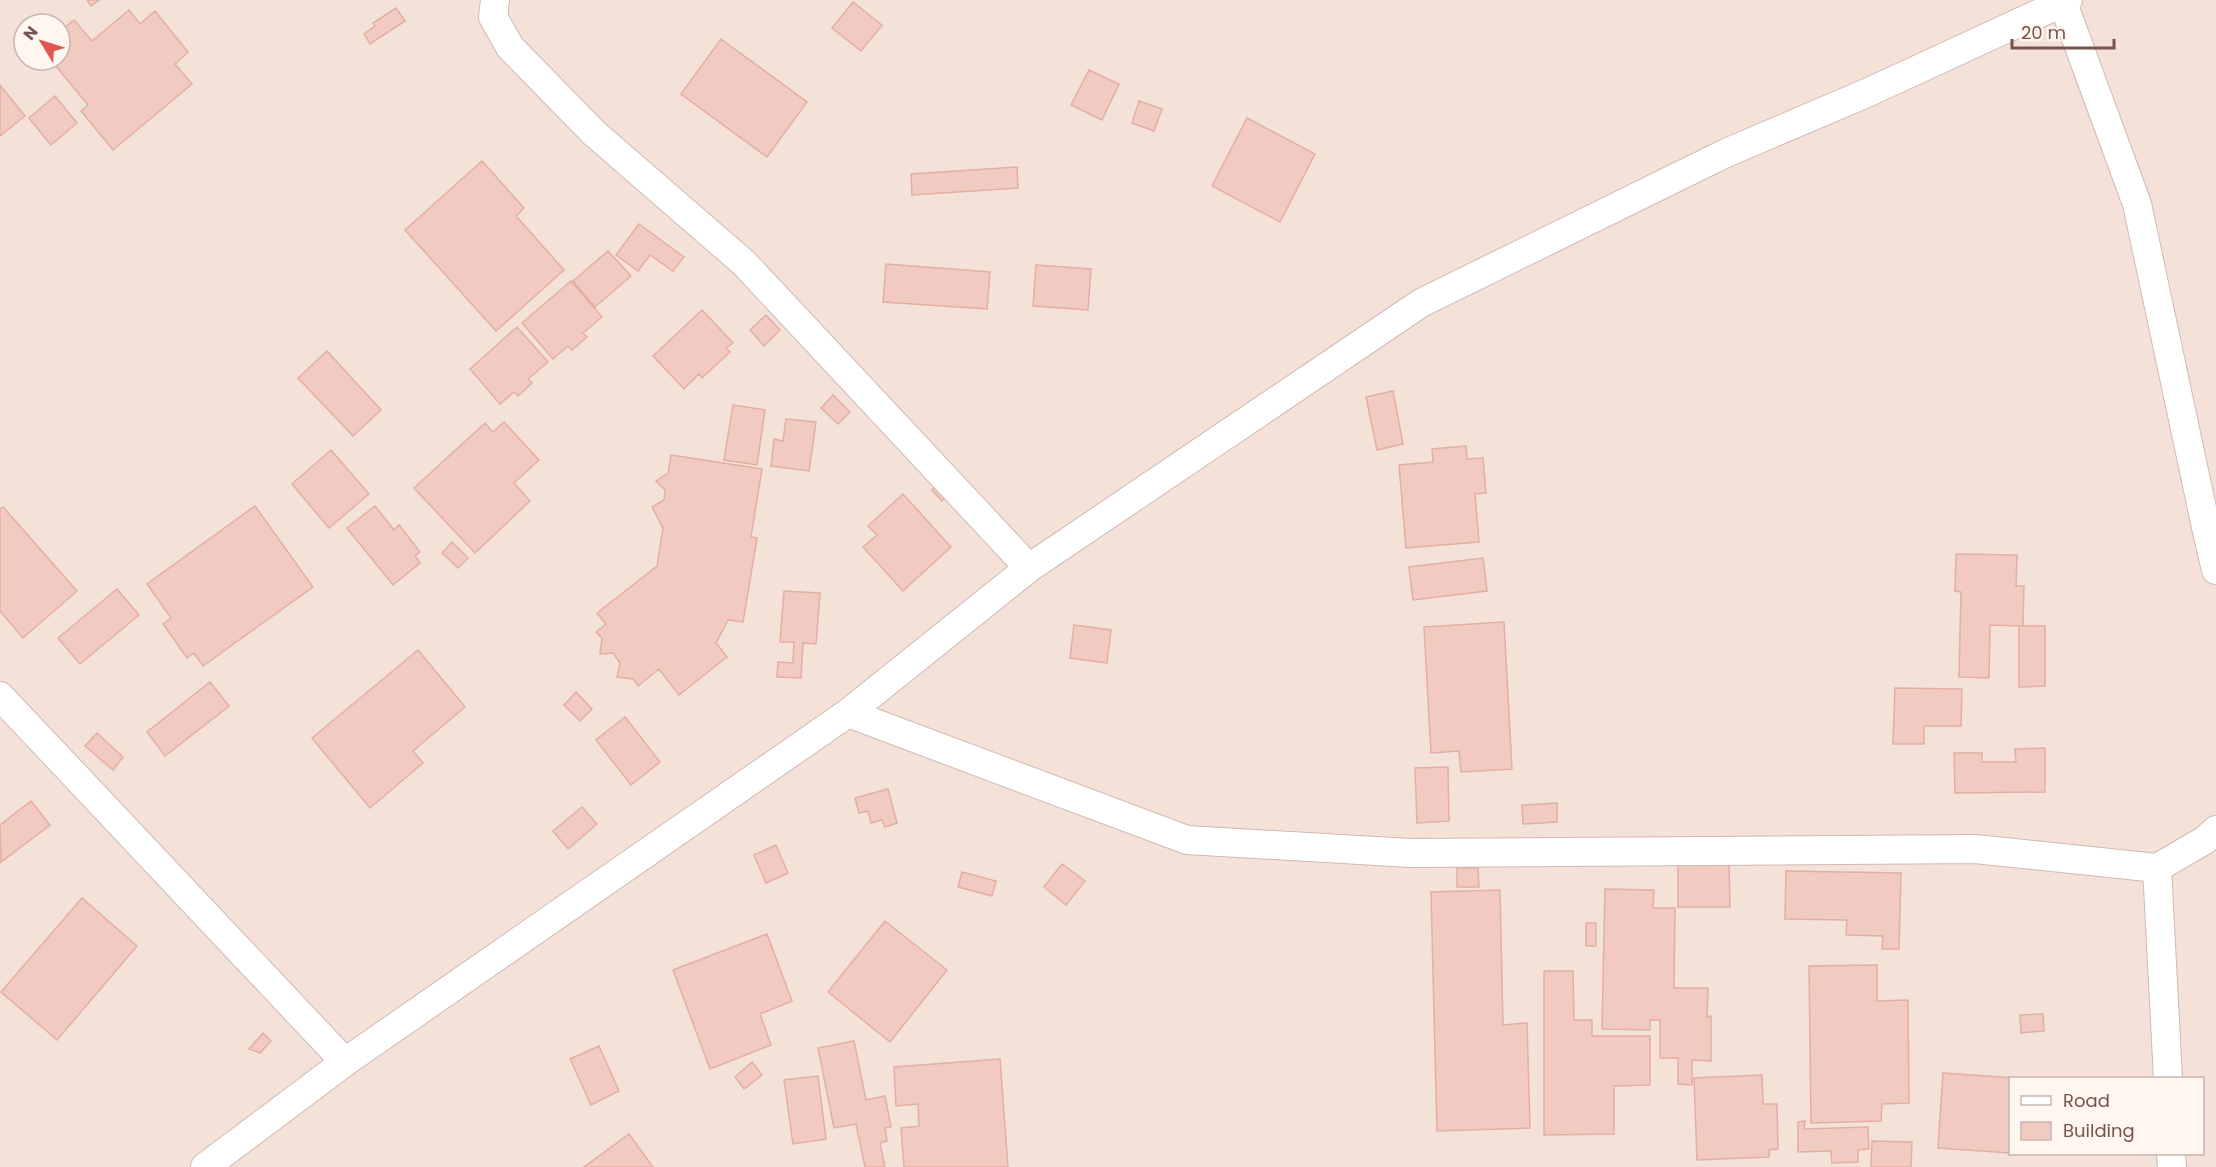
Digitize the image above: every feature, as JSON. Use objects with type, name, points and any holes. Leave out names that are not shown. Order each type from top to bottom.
[{"type":"street","points":[[495,0],[493,18],[510,47],[594,133],[744,263],[1029,568]]},
{"type":"street","points":[[205,1167],[345,1062],[848,712],[1029,568],[1421,303],[1726,153],[1869,92],[2066,2],[2137,204],[2211,527],[2216,570]]},
{"type":"street","points":[[0,696],[345,1062]]},
{"type":"street","points":[[848,712],[1187,840],[1410,853],[1975,849],[2157,868],[2205,840],[2216,830]]},
{"type":"street","points":[[2157,868],[2168,1077]]},
{"type":"shaded area","points":[[0,0],[2216,0],[2216,1167],[0,1167]]},
{"type":"building","points":[[87,0],[99,0],[91,6]]},
{"type":"building","points":[[853,2],[882,25],[861,51],[832,28]]},
{"type":"building","points":[[396,8],[405,21],[370,44],[364,34],[375,26],[373,23]]},
{"type":"building","points":[[129,10],[140,24],[155,11],[188,52],[175,64],[192,84],[113,150],[81,111],[88,105],[61,72],[72,72],[72,22],[74,20],[92,41]]},
{"type":"building","points":[[721,39],[807,102],[767,157],[681,94]]},
{"type":"building","points":[[1089,70],[1119,84],[1102,120],[1071,105]]},
{"type":"building","points":[[0,85],[25,116],[0,136]]},
{"type":"building","points":[[55,96],[77,123],[51,145],[29,118]]},
{"type":"building","points":[[1139,101],[1162,109],[1154,131],[1132,123]]},
{"type":"building","points":[[1247,118],[1315,154],[1280,222],[1212,186]]},
{"type":"building","points":[[482,161],[524,208],[516,216],[564,270],[496,331],[405,230]]},
{"type":"building","points":[[1017,167],[1018,188],[912,195],[911,174]]},
{"type":"building","points":[[639,224],[684,257],[673,271],[650,255],[638,271],[616,255]]},
{"type":"building","points":[[608,251],[631,276],[595,307],[573,281]]},
{"type":"building","points":[[886,264],[990,272],[987,309],[883,302]]},
{"type":"building","points":[[1036,265],[1091,269],[1088,310],[1033,306]]},
{"type":"building","points":[[571,281],[602,317],[583,333],[587,337],[572,350],[568,346],[553,359],[522,323]]},
{"type":"building","points":[[702,310],[733,343],[726,348],[730,352],[702,378],[699,374],[684,389],[653,356]]},
{"type":"building","points":[[766,315],[780,330],[764,346],[750,330]]},
{"type":"building","points":[[517,327],[548,362],[528,379],[532,383],[518,396],[514,392],[500,404],[470,369]]},
{"type":"building","points":[[327,351],[381,410],[353,436],[298,378]]},
{"type":"building","points":[[1393,391],[1403,444],[1377,450],[1366,397]]},
{"type":"building","points":[[833,395],[850,412],[838,424],[821,408]]},
{"type":"building","points":[[733,405],[765,410],[757,465],[724,460]]},
{"type":"building","points":[[786,419],[816,422],[809,471],[771,466],[774,439],[783,441]]},
{"type":"building","points":[[504,422],[539,460],[514,483],[530,501],[475,553],[414,488],[485,423],[493,432]]},
{"type":"building","points":[[1466,446],[1467,459],[1483,458],[1486,493],[1475,494],[1479,542],[1406,548],[1399,465],[1433,462],[1432,449]]},
{"type":"building","points":[[331,450],[369,494],[329,528],[292,484]]},
{"type":"building","points":[[671,455],[762,469],[751,537],[757,538],[743,622],[728,620],[716,643],[727,657],[679,695],[659,669],[638,686],[633,679],[617,677],[620,663],[613,653],[600,654],[602,638],[596,632],[606,624],[597,613],[657,566],[663,528],[652,507],[664,500],[665,490],[656,481],[668,473]]},
{"type":"building","points":[[939,484],[949,495],[942,501],[932,490]]},
{"type":"building","points":[[903,494],[951,547],[903,591],[863,547],[877,535],[868,526]]},
{"type":"building","points":[[255,506],[313,587],[203,666],[194,653],[187,658],[163,624],[171,618],[147,584]]},
{"type":"building","points":[[375,506],[394,530],[399,525],[420,552],[415,556],[420,563],[393,585],[347,528]]},
{"type":"building","points":[[3,507],[77,591],[23,638],[0,611],[0,509]]},
{"type":"building","points":[[452,542],[468,558],[458,568],[442,553]]},
{"type":"building","points":[[1956,554],[2017,555],[2016,586],[2024,586],[2023,626],[1990,625],[1989,678],[1959,677],[1961,592],[1955,591]]},
{"type":"building","points":[[1483,558],[1487,591],[1413,600],[1409,567]]},
{"type":"building","points":[[117,589],[139,615],[80,664],[58,638]]},
{"type":"building","points":[[784,591],[820,593],[816,644],[803,643],[801,678],[777,677],[778,662],[793,663],[794,642],[780,642]]},
{"type":"building","points":[[1504,622],[1512,769],[1461,772],[1459,751],[1431,753],[1424,627]]},
{"type":"building","points":[[1074,625],[1111,630],[1107,663],[1070,658]]},
{"type":"building","points":[[2019,626],[2045,626],[2045,686],[2019,687]]},
{"type":"building","points":[[418,650],[465,707],[413,751],[423,763],[370,808],[312,738]]},
{"type":"building","points":[[210,682],[229,706],[165,756],[147,732]]},
{"type":"building","points":[[1895,688],[1962,689],[1961,726],[1924,726],[1924,744],[1893,744]]},
{"type":"building","points":[[576,692],[592,709],[580,721],[564,705]]},
{"type":"building","points":[[625,717],[660,762],[631,785],[596,740]]},
{"type":"building","points":[[97,733],[123,757],[113,770],[85,746]]},
{"type":"building","points":[[2045,748],[2045,792],[1955,793],[1954,753],[1982,753],[1982,762],[2016,762],[2015,749]]},
{"type":"building","points":[[1448,767],[1449,821],[1417,823],[1415,768]]},
{"type":"building","points":[[888,789],[897,823],[885,827],[882,820],[871,823],[868,811],[859,813],[855,798]]},
{"type":"building","points":[[31,801],[50,825],[1,862],[0,825]]},
{"type":"building","points":[[1557,803],[1557,822],[1523,824],[1522,805]]},
{"type":"building","points":[[582,807],[597,824],[568,849],[553,831]]},
{"type":"building","points":[[776,845],[788,873],[766,883],[754,855]]},
{"type":"building","points":[[1062,864],[1085,881],[1066,905],[1044,887]]},
{"type":"building","points":[[1678,864],[1729,864],[1730,907],[1678,907]]},
{"type":"building","points":[[1457,868],[1478,868],[1479,887],[1457,887]]},
{"type":"building","points":[[1786,871],[1901,873],[1899,949],[1882,949],[1883,936],[1846,935],[1847,920],[1785,919]]},
{"type":"building","points":[[962,872],[996,881],[992,896],[958,887]]},
{"type":"building","points":[[1605,889],[1654,890],[1653,908],[1675,908],[1674,988],[1708,988],[1707,1017],[1711,1016],[1711,1061],[1692,1060],[1692,1085],[1678,1084],[1678,1058],[1660,1058],[1660,1020],[1650,1020],[1650,1030],[1602,1029]]},
{"type":"building","points":[[1500,890],[1503,1025],[1527,1023],[1530,1128],[1437,1131],[1431,892]]},
{"type":"building","points":[[82,898],[137,946],[57,1040],[1,992]]},
{"type":"building","points":[[885,921],[947,970],[890,1042],[828,992]]},
{"type":"building","points":[[1586,923],[1596,923],[1596,946],[1586,946]]},
{"type":"building","points":[[767,934],[792,1001],[760,1014],[771,1045],[710,1069],[673,970]]},
{"type":"building","points":[[1877,965],[1877,1001],[1908,1000],[1909,1103],[1882,1104],[1881,1121],[1811,1123],[1809,966]]},
{"type":"building","points":[[1544,971],[1573,971],[1574,1020],[1592,1020],[1592,1036],[1650,1036],[1650,1085],[1614,1086],[1614,1134],[1544,1135]]},
{"type":"building","points":[[2043,1014],[2044,1031],[2021,1033],[2020,1015]]},
{"type":"building","points":[[263,1033],[271,1041],[260,1053],[249,1049]]},
{"type":"building","points":[[854,1041],[866,1100],[885,1096],[891,1127],[885,1128],[887,1141],[880,1143],[885,1167],[865,1167],[856,1124],[834,1128],[818,1048]]},
{"type":"building","points":[[599,1046],[619,1091],[591,1105],[570,1059]]},
{"type":"building","points":[[1000,1059],[1008,1167],[904,1167],[901,1128],[919,1126],[918,1104],[896,1106],[894,1067]]},
{"type":"building","points":[[752,1062],[762,1075],[744,1089],[735,1077]]},
{"type":"building","points":[[1943,1073],[2009,1078],[2009,1153],[1938,1148]]},
{"type":"building","points":[[1762,1075],[1763,1104],[1777,1104],[1778,1149],[1769,1150],[1769,1157],[1697,1160],[1694,1078]]},
{"type":"building","points":[[818,1076],[826,1139],[793,1144],[784,1080]]},
{"type":"building","points":[[1805,1121],[1804,1129],[1868,1127],[1869,1149],[1858,1150],[1858,1162],[1832,1163],[1831,1151],[1798,1152],[1798,1122]]},
{"type":"building","points":[[629,1134],[653,1167],[584,1167]]},
{"type":"building","points":[[1872,1141],[1912,1142],[1911,1167],[1871,1167]]}]
